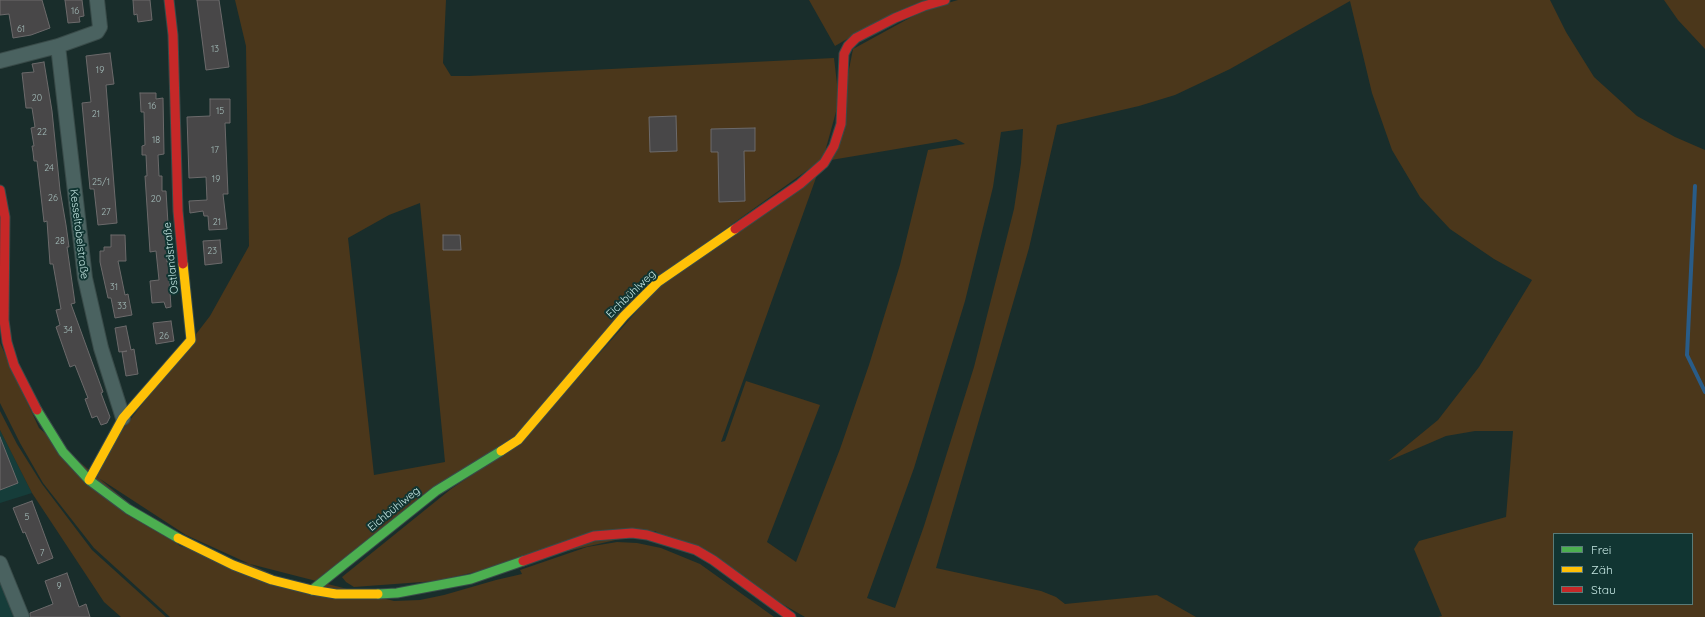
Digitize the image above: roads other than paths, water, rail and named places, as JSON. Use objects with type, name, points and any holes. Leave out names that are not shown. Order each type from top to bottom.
[{"type":"street","points":[[0,61],[58,46],[97,32],[100,27],[97,0]]},
{"type":"street","name":"Ostlandstraße","points":[[89,480],[110,440],[124,418],[191,340],[179,225],[173,35],[169,0]]},
{"type":"street","name":"Eichbühlweg","points":[[312,590],[436,491],[518,440],[624,316],[658,282],[800,184],[824,163],[834,146],[840,124],[844,54],[848,46],[856,38],[895,18],[924,6],[946,0]]},
{"type":"street","name":"Kesseltobelstraße","points":[[58,46],[84,278],[101,348],[124,418]]},
{"type":"street","points":[[0,190],[5,217],[3,253],[4,320],[7,342],[14,365],[52,435],[63,452],[89,480],[128,509],[188,543],[233,565],[272,580],[312,590],[336,594],[397,593],[471,579],[594,536],[632,533],[647,535],[696,550],[713,560],[791,617]]},
{"type":"street","points":[[0,563],[22,617]]},
{"type":"waterway","points":[[1695,186],[1687,355],[1705,392]]}]
